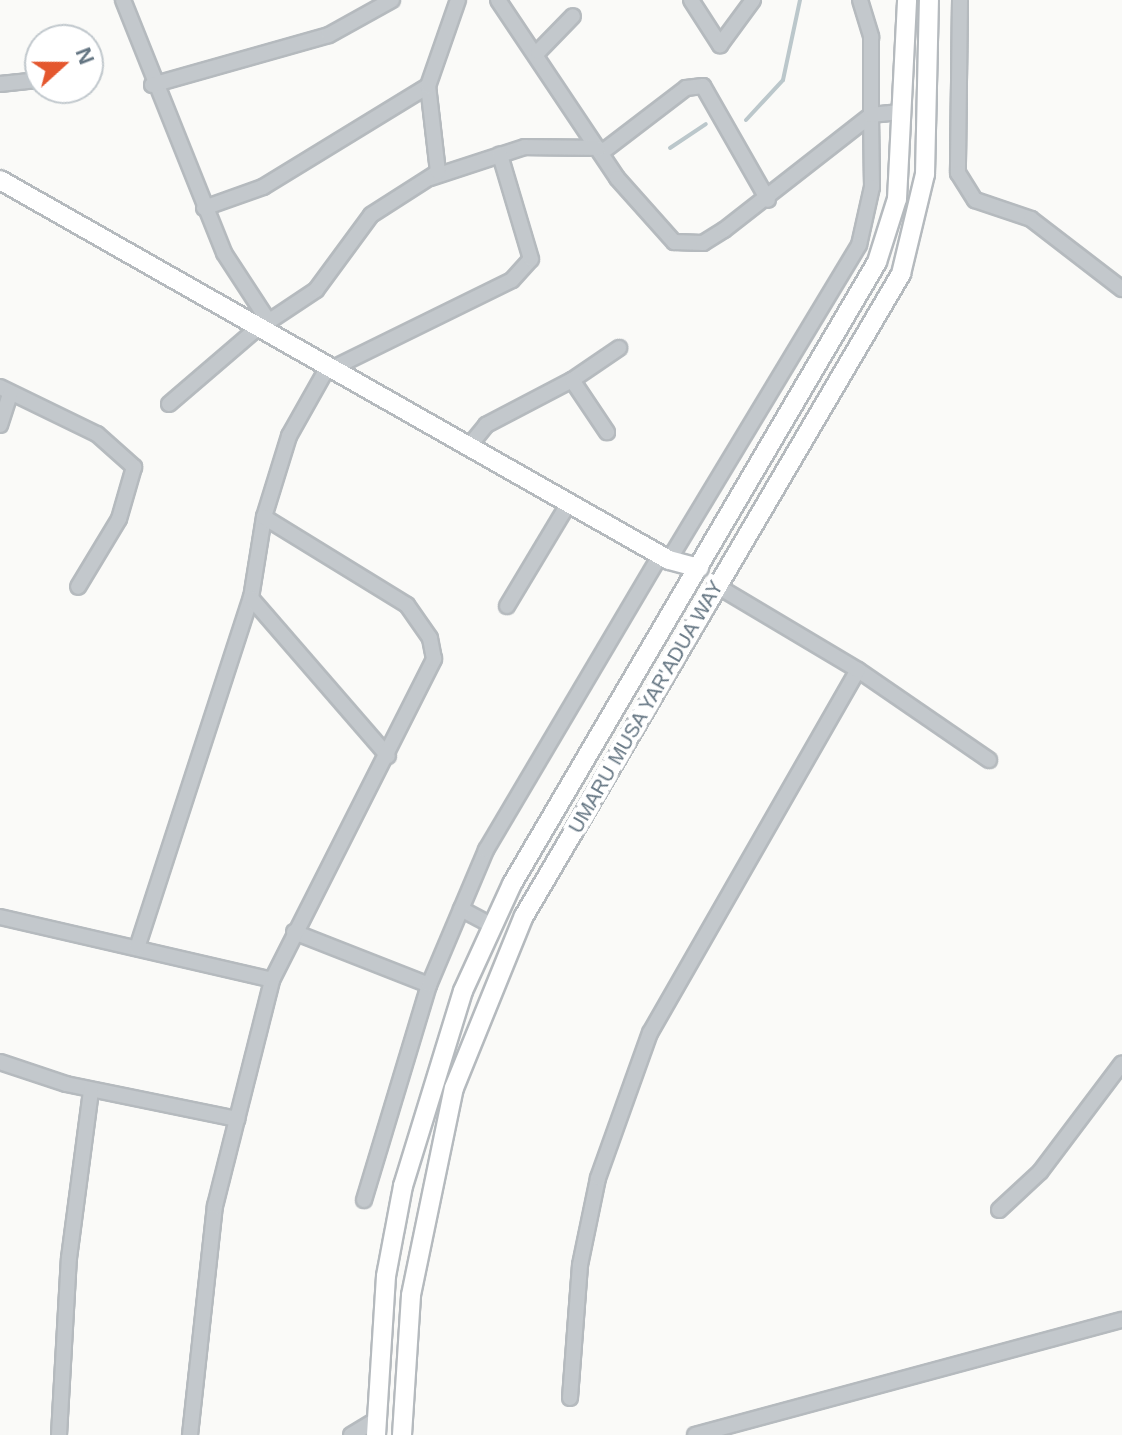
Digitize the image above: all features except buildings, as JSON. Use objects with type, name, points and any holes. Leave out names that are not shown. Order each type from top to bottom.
[{"type":"main road","name":"UMARU MUSA YAR'ADUA WAY","points":[[376,1428],[386,1276],[403,1186],[435,1071],[493,926],[877,262],[897,199],[907,0]]},
{"type":"main road","name":"UMARU MUSA YAR'ADUA WAY","points":[[402,1435],[425,1208],[480,1016],[524,916],[913,244],[925,174],[929,0]]},
{"type":"main road","points":[[0,180],[261,327],[567,506],[663,559],[699,568]]},
{"type":"main road","points":[[0,192],[261,327]]},
{"type":"main road","points":[[330,369],[470,445],[663,559],[689,586]]},
{"type":"street","points":[[123,0],[152,85],[204,208],[261,327]]},
{"type":"street","points":[[152,85],[329,35],[392,0]]},
{"type":"street","points":[[430,178],[438,164],[428,86],[458,0]]},
{"type":"street","points":[[498,0],[538,52],[600,150],[674,242],[703,243],[768,200],[871,115],[902,112]]},
{"type":"street","points":[[691,0],[720,45],[753,0]]},
{"type":"street","points":[[364,1200],[429,985],[486,850],[859,245],[872,187],[871,37],[860,0]]},
{"type":"street","points":[[960,0],[958,173],[975,200],[1031,219],[1122,289]]},
{"type":"street","points":[[538,52],[573,16]]},
{"type":"street","points":[[0,84],[24,81]]},
{"type":"street","points":[[204,208],[263,187],[428,86]]},
{"type":"street","points":[[169,404],[261,327],[334,272],[371,215],[430,178],[540,145],[600,150],[686,88],[703,86],[768,200]]},
{"type":"street","points":[[137,948],[251,598],[264,517],[289,436],[330,369],[512,280],[528,265],[529,243],[500,155]]},
{"type":"street","points":[[470,445],[486,425],[572,380],[619,348]]},
{"type":"street","points":[[572,380],[607,432]]},
{"type":"street","points":[[0,425],[5,391],[97,434],[134,467],[119,519],[78,587]]},
{"type":"street","points":[[507,606],[567,506]]},
{"type":"street","points":[[190,1435],[215,1206],[272,980],[294,932],[388,756],[434,659],[430,638],[407,605],[264,517]]},
{"type":"street","points":[[717,586],[858,670],[989,760]]},
{"type":"street","points":[[251,598],[388,756]]},
{"type":"street","points":[[570,1398],[580,1265],[598,1178],[650,1033],[858,670]]},
{"type":"street","points":[[461,909],[493,926]]},
{"type":"street","points":[[0,917],[272,980]]},
{"type":"street","points":[[294,932],[429,985]]},
{"type":"street","points":[[0,1062],[91,1090],[237,1119]]},
{"type":"street","points":[[999,1210],[1040,1172],[1122,1063]]},
{"type":"street","points":[[59,1435],[69,1258],[91,1090]]},
{"type":"street","points":[[695,1435],[1122,1320]]},
{"type":"street","points":[[351,1435],[376,1428]]},
{"type":"waterway","points":[[746,120],[783,80],[800,0]]},
{"type":"waterway","points":[[670,148],[706,124]]}]
